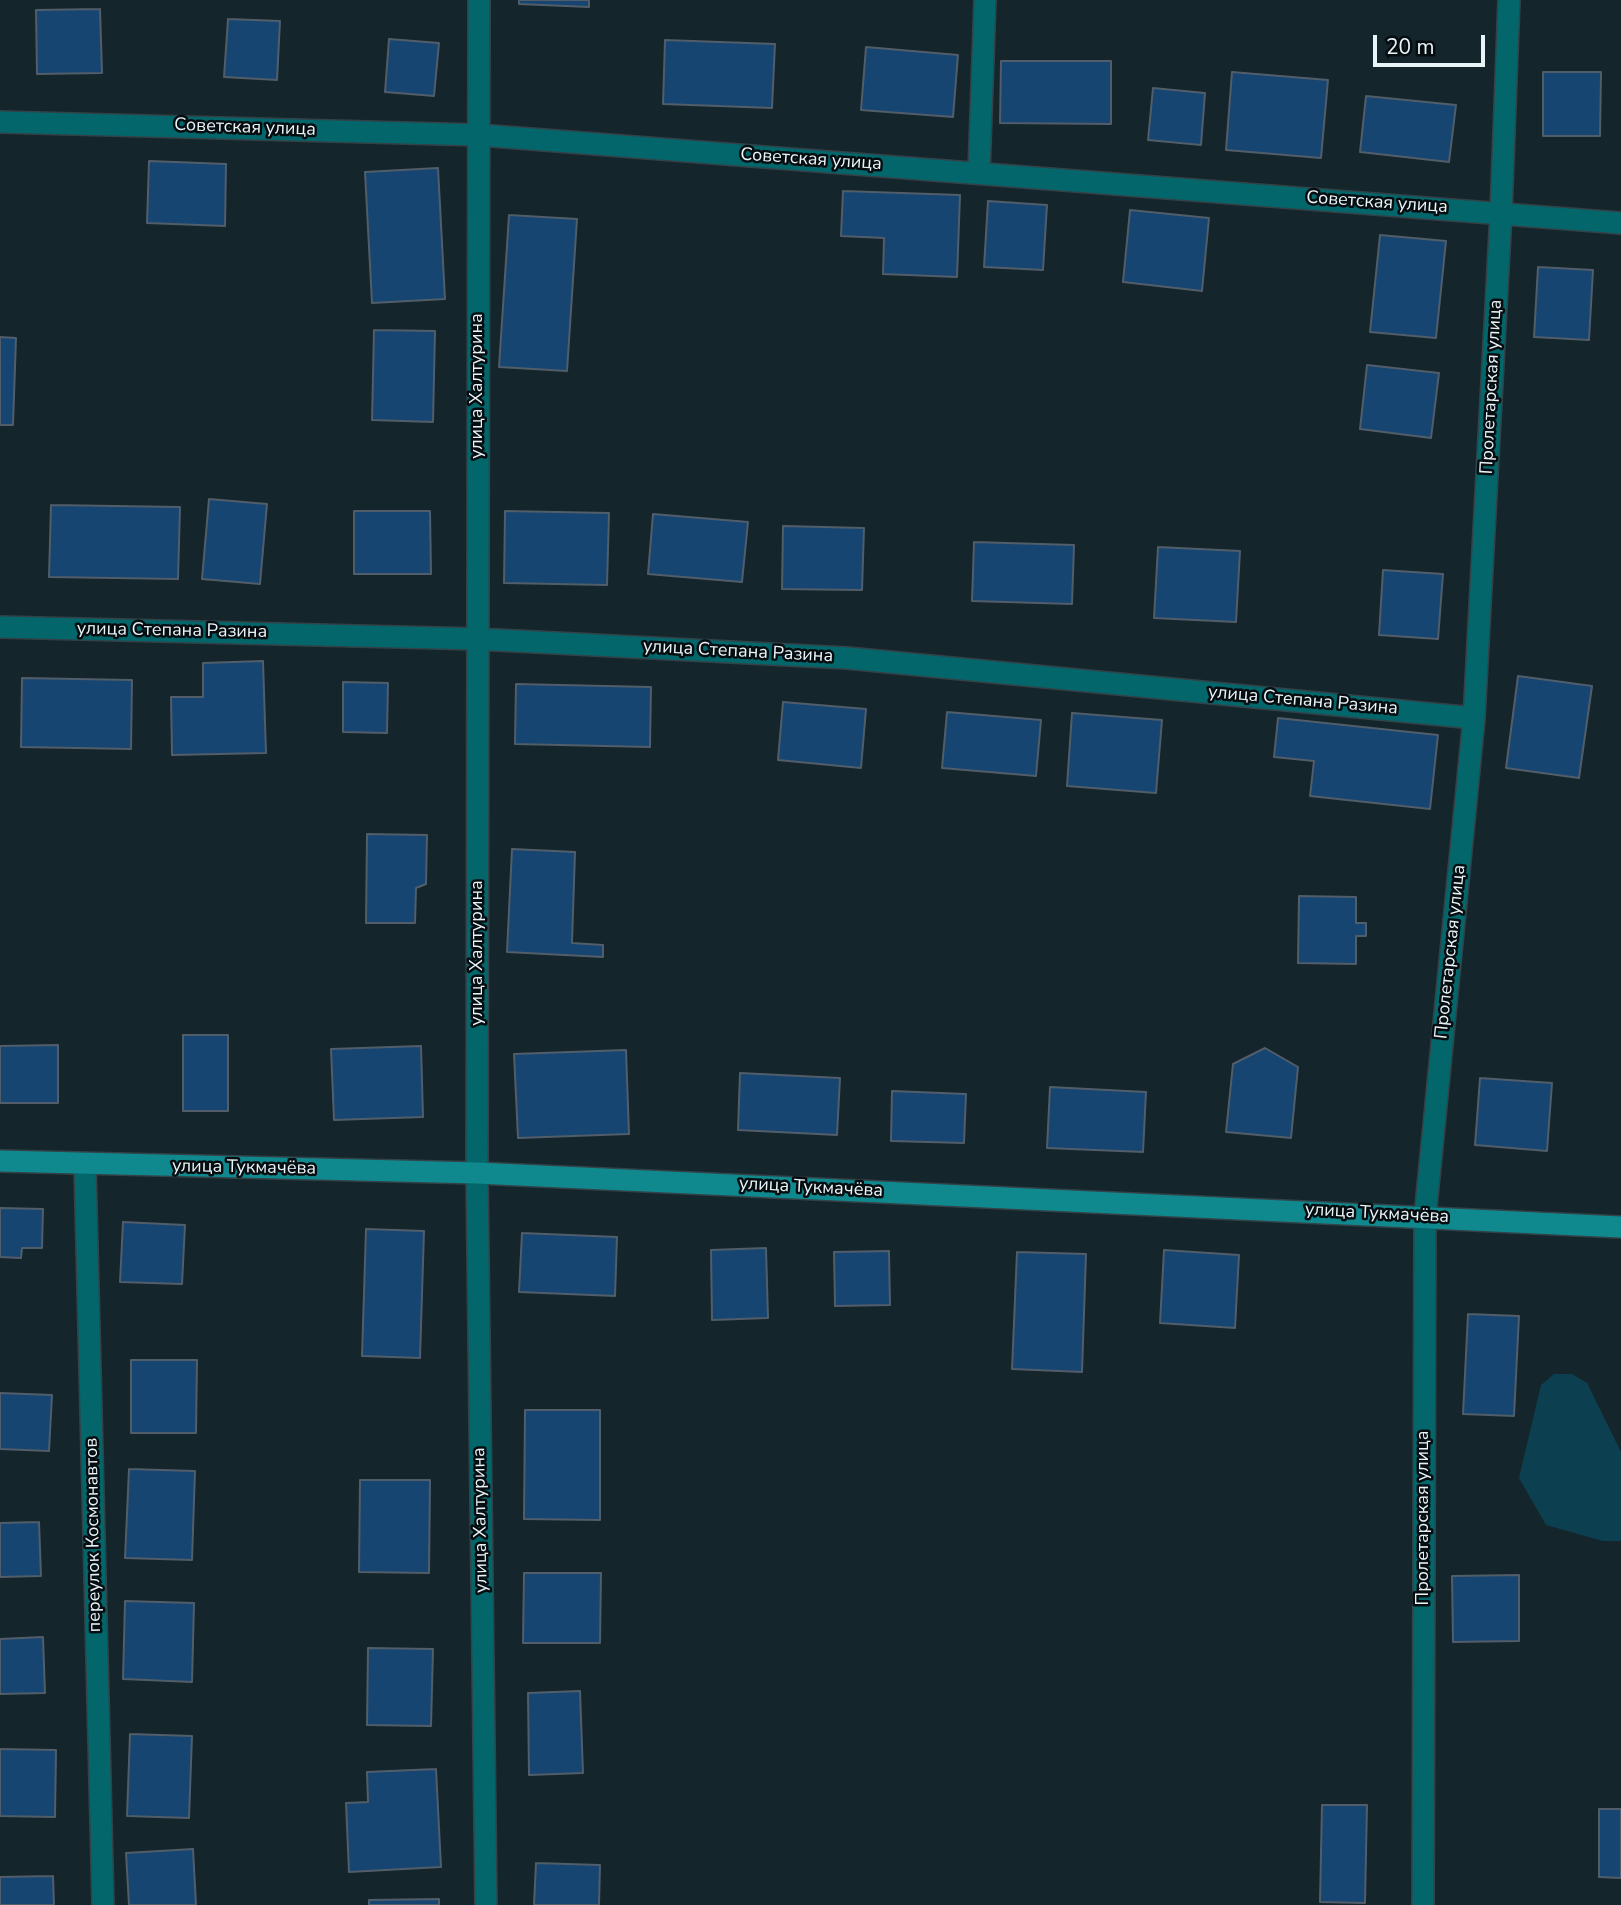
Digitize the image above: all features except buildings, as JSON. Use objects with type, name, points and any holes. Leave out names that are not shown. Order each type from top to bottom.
[{"type":"street","name":"улица Халтурина","points":[[479,0],[477,1173],[486,1905]]},
{"type":"street","points":[[979,172],[985,0]]},
{"type":"street","name":"Пролетарская улица","points":[[1423,1905],[1425,1217],[1474,718],[1501,213],[1508,0]]},
{"type":"street","name":"Советская улица","points":[[0,122],[479,135],[1621,223]]},
{"type":"street","name":"улица Степана Разина","points":[[0,626],[478,639],[847,657],[1474,718]]},
{"type":"street","name":"улица Тукмачёва","points":[[0,1161],[477,1173],[1621,1227]]},
{"type":"street","name":"переулок Космонавтов","points":[[85,1165],[103,1905]]},
{"type":"shaded area","points":[[1554,1374],[1572,1374],[1587,1383],[1621,1452],[1621,1541],[1603,1541],[1546,1525],[1519,1478],[1541,1385]]}]
